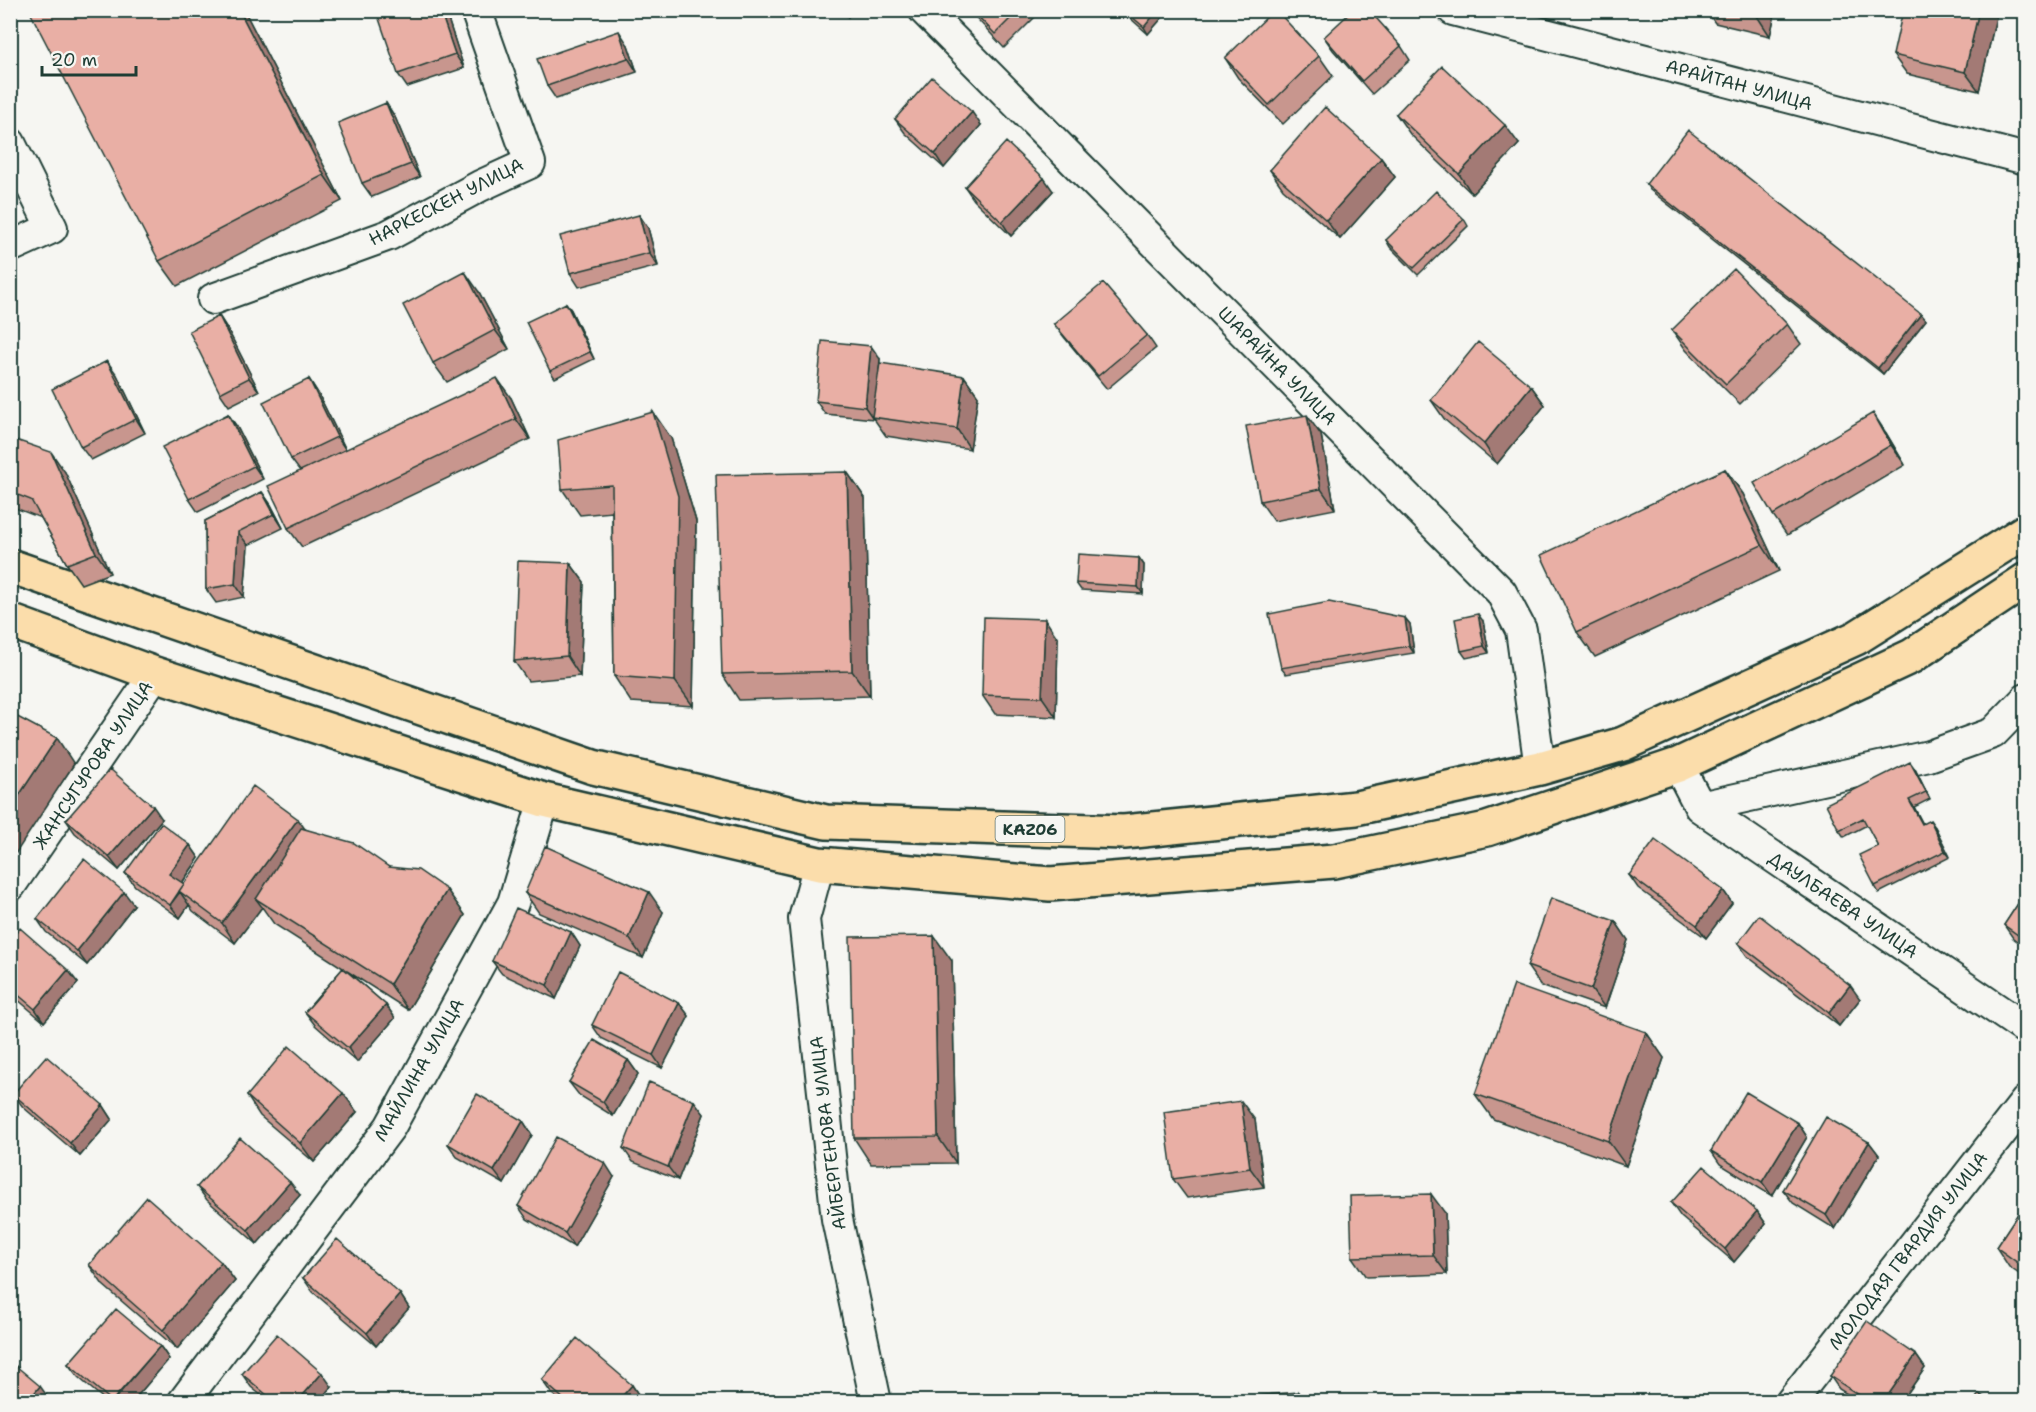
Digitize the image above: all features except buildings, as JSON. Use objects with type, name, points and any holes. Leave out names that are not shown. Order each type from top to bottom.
[{"type":"highway","name":"KАZ06","points":[[10,566],[593,767],[826,822],[1124,832],[1356,808],[1540,768],[1623,744],[1856,638],[2025,531]]},
{"type":"highway","points":[[10,621],[155,674],[544,800],[819,864],[1050,884],[1334,861],[1487,830],[1678,765],[1912,656],[2025,580]]},
{"type":"street","name":"НАРКЕСКЕН УЛИЦА","points":[[213,299],[389,235],[480,186],[530,163],[476,10]]},
{"type":"street","name":"ШАРАЙНА УЛИЦА","points":[[924,10],[1501,592],[1521,630],[1540,768]]},
{"type":"street","name":"АРАЙТАН УЛИЦА","points":[[1453,10],[2025,159]]},
{"type":"street","points":[[10,143],[52,228],[10,247]]},
{"type":"street","name":"ЖАНСУГУРОВА УЛИЦА","points":[[10,886],[155,674]]},
{"type":"street","points":[[1700,807],[1929,756],[1993,733],[2025,699]]},
{"type":"street","name":"ДАУЛБАЕВА УЛИЦА","points":[[1678,765],[1700,807],[2025,1029]]},
{"type":"street","name":"МАЙЛИНА УЛИЦА","points":[[183,1401],[390,1127],[513,903],[544,800]]},
{"type":"street","name":"АЙБЕРГЕНОВА УЛИЦА","points":[[819,864],[804,919],[837,1219],[876,1401]]},
{"type":"street","name":"МОЛОДАЯ ГВАРДИЯ УЛИЦА","points":[[1791,1401],[2025,1101]]}]
